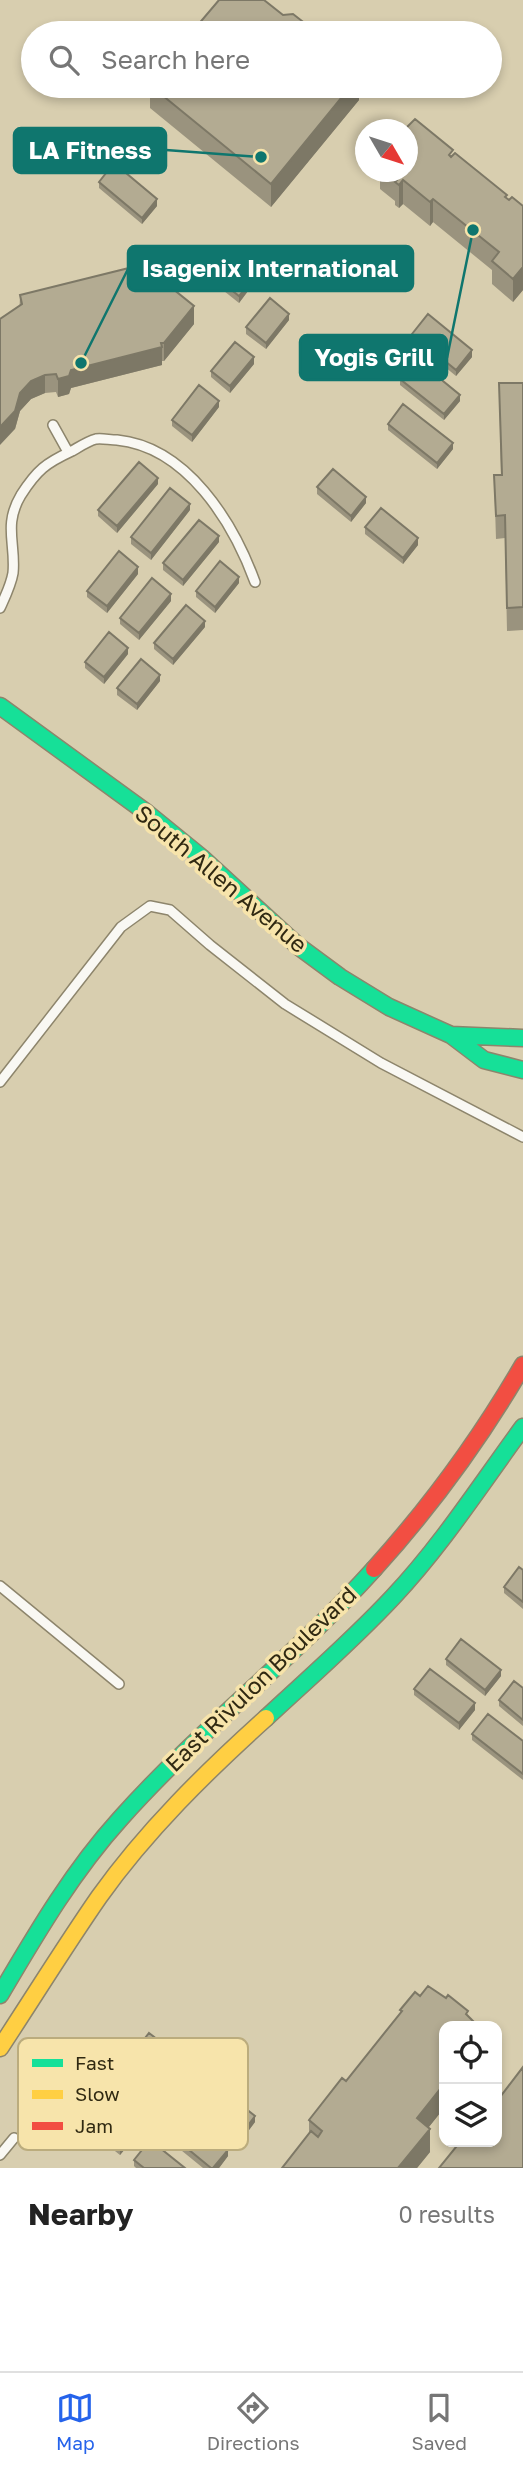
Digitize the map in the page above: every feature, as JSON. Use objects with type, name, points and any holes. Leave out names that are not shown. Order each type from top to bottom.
[{"type":"street","name":"South Allen Avenue","points":[[0,706],[201,857],[298,946],[340,977],[389,1007],[452,1035],[484,1060],[523,1070]]},
{"type":"street","name":"South Allen Avenue","points":[[452,1035],[523,1038]]},
{"type":"street","name":"East Rivulon Boulevard","points":[[0,1995],[44,1921],[82,1865],[118,1821],[344,1647],[395,1595],[440,1540],[494,1443],[523,1365]]},
{"type":"street","name":"East Rivulon Boulevard","points":[[0,2048],[100,1896],[143,1842],[207,1751],[302,1643],[372,1572],[419,1518],[494,1443],[523,1427]]},
{"type":"lane","points":[[53,425],[68,452]]},
{"type":"lane","points":[[0,608],[13,574],[9,531],[20,497],[44,464],[97,439],[125,441],[158,453],[206,493],[244,552],[255,582]]},
{"type":"lane","points":[[0,1082],[121,927],[150,906],[170,909],[210,945],[285,1004],[380,1063],[523,1137]]},
{"type":"lane","points":[[0,1586],[119,1684]]},
{"type":"lane","points":[[0,2155],[14,2138]]},
{"type":"building","points":[[219,0],[264,0],[283,15],[293,14],[302,21],[201,21]]},
{"type":"building","points":[[166,98],[341,98],[271,184]]},
{"type":"building","points":[[418,121],[453,150],[449,155],[451,157],[455,153],[507,195],[505,197],[509,200],[512,197],[523,206],[523,267],[513,279],[492,261],[499,252],[433,199],[430,202],[405,182],[418,182]]},
{"type":"building","points":[[114,163],[157,199],[142,218],[99,182]]},
{"type":"building","points":[[234,261],[254,277],[239,296],[219,280]]},
{"type":"building","points":[[141,265],[143,270],[147,268],[194,306],[164,343],[161,343],[162,347],[71,370],[69,376],[58,379],[56,374],[31,381],[20,393],[15,411],[0,427],[0,319],[22,304],[20,295]]},
{"type":"building","points":[[270,298],[289,314],[266,343],[246,327]]},
{"type":"building","points":[[428,314],[472,350],[456,370],[412,334]]},
{"type":"building","points":[[235,342],[254,357],[230,386],[211,371]]},
{"type":"building","points":[[416,359],[460,395],[444,414],[400,379]]},
{"type":"building","points":[[499,383],[523,383],[523,607],[507,608],[505,515],[496,516],[494,475],[502,475]]},
{"type":"building","points":[[199,385],[219,401],[192,435],[172,420]]},
{"type":"building","points":[[403,404],[453,443],[437,463],[388,424]]},
{"type":"building","points":[[139,462],[158,478],[117,526],[98,510]]},
{"type":"building","points":[[333,469],[366,497],[351,516],[317,487]]},
{"type":"building","points":[[170,488],[190,504],[151,553],[131,537]]},
{"type":"building","points":[[381,508],[418,538],[403,558],[365,527]]},
{"type":"building","points":[[199,520],[219,536],[183,580],[163,563]]},
{"type":"building","points":[[119,551],[138,567],[107,606],[87,591]]},
{"type":"building","points":[[220,561],[239,577],[215,607],[196,591]]},
{"type":"building","points":[[152,578],[171,594],[139,633],[120,618]]},
{"type":"building","points":[[186,605],[205,621],[173,659],[154,643]]},
{"type":"building","points":[[109,632],[128,648],[104,677],[85,662]]},
{"type":"building","points":[[141,659],[160,675],[137,704],[117,688]]},
{"type":"building","points":[[519,1567],[523,1570],[523,1602],[504,1587]]},
{"type":"building","points":[[461,1639],[501,1670],[485,1690],[446,1659]]},
{"type":"building","points":[[430,1669],[475,1703],[459,1723],[414,1689]]},
{"type":"building","points":[[514,1681],[523,1688],[523,1720],[499,1700]]},
{"type":"building","points":[[488,1714],[523,1741],[523,1774],[472,1734]]},
{"type":"building","points":[[428,1986],[446,1998],[448,1995],[468,2011],[466,2014],[473,2021],[439,2021],[439,2090],[417,2118],[430,2129],[398,2168],[282,2168],[311,2131],[318,2137],[322,2131],[309,2120],[342,2078],[346,2081],[415,1992],[420,1996]]},
{"type":"building","points":[[523,2067],[523,2168],[439,2168],[456,2147],[502,2147],[502,2094]]},
{"type":"building","points":[[248,2110],[255,2116],[248,2125]]},
{"type":"building","points":[[142,2150],[162,2150],[185,2168],[144,2168],[134,2160]]},
{"type":"building","points":[[189,2150],[228,2150],[211,2168]]},
{"type":"traffic: fast","points":[[0,706],[147,813],[201,857],[298,946],[340,977],[389,1007],[451,1035],[484,1060],[523,1070]]},
{"type":"traffic: fast","points":[[451,1035],[523,1038]]},
{"type":"traffic: fast","points":[[266,1718],[331,1659],[411,1577],[445,1535],[523,1427]]},
{"type":"traffic: fast","points":[[0,1995],[70,1882],[120,1819],[150,1786],[312,1633],[374,1569]]},
{"type":"traffic: slow","points":[[0,2048],[86,1916],[136,1849],[221,1759],[266,1718]]},
{"type":"traffic: jam","points":[[374,1569],[454,1471],[523,1365]]},
{"type":"place","name":"LA Fitness","points":[[261,157]]},
{"type":"place","name":"Yogis Grill","points":[[473,230]]},
{"type":"place","name":"Isagenix International","points":[[81,363]]}]
